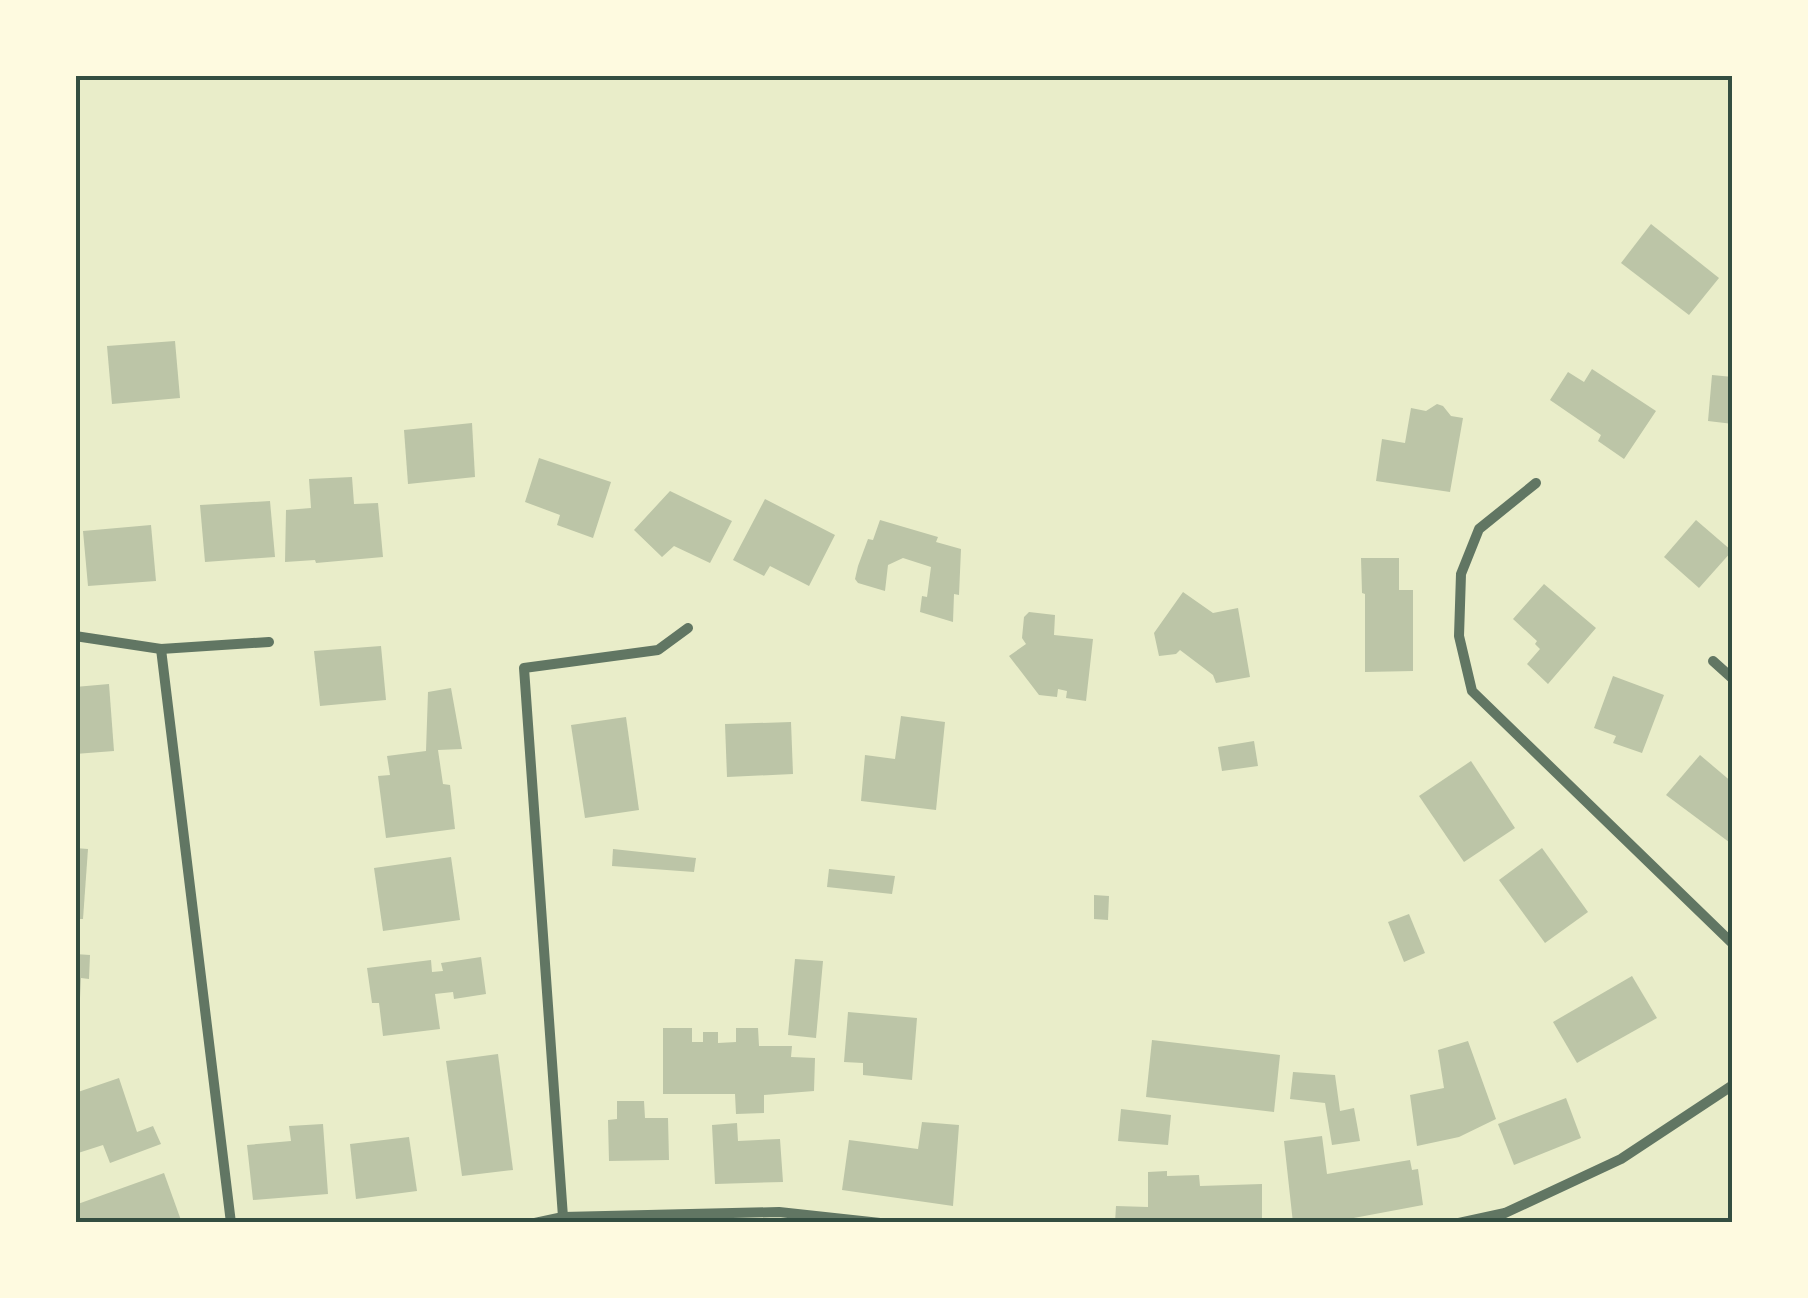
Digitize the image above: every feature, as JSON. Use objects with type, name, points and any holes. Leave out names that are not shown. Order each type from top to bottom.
[{"type":"street","points":[[1536,482],[1479,530],[1460,574],[1459,636],[1472,691],[1733,944]]},
{"type":"street","points":[[563,1217],[524,668],[658,650],[688,628]]},
{"type":"street","points":[[75,636],[161,650],[270,642]]},
{"type":"street","points":[[161,650],[231,1223]]},
{"type":"street","points":[[1713,661],[1733,679]]},
{"type":"street","points":[[1459,1223],[1504,1213],[1622,1159],[1733,1085]]},
{"type":"street","points":[[535,1223],[563,1217],[779,1212],[880,1223]]},
{"type":"building","points":[[1651,224],[1719,278],[1689,315],[1621,263]]},
{"type":"building","points":[[175,341],[180,398],[112,404],[107,346]]},
{"type":"building","points":[[1592,369],[1656,411],[1624,459],[1598,441],[1601,435],[1550,400],[1568,372],[1584,382]]},
{"type":"building","points":[[1712,375],[1733,377],[1733,424],[1708,421]]},
{"type":"building","points":[[1437,404],[1451,416],[1463,418],[1450,492],[1376,481],[1382,439],[1405,443],[1411,408],[1426,411]]},
{"type":"building","points":[[472,423],[475,477],[408,484],[404,430]]},
{"type":"building","points":[[539,458],[611,482],[593,538],[557,525],[560,515],[525,502]]},
{"type":"building","points":[[352,477],[354,504],[378,503],[383,557],[285,562],[286,510],[311,508],[309,479]]},
{"type":"building","points":[[670,491],[732,521],[710,563],[674,546],[662,557],[634,530]]},
{"type":"building","points":[[765,499],[835,535],[809,586],[770,566],[764,576],[733,560]]},
{"type":"building","points":[[270,501],[275,557],[205,562],[200,505]]},
{"type":"building","points":[[880,520],[938,537],[936,542],[961,549],[959,595],[954,594],[953,622],[920,612],[922,596],[927,597],[931,567],[903,558],[888,565],[885,591],[855,579],[868,539],[873,540]]},
{"type":"building","points":[[1696,520],[1732,551],[1699,588],[1664,557]]},
{"type":"building","points":[[151,525],[156,581],[88,586],[83,531]]},
{"type":"building","points":[[1361,558],[1399,558],[1399,590],[1413,590],[1413,671],[1365,672]]},
{"type":"building","points":[[1544,584],[1596,628],[1548,684],[1527,664],[1540,649],[1537,641],[1513,619]]},
{"type":"building","points":[[1183,592],[1213,613],[1238,608],[1250,677],[1216,683],[1213,675],[1180,650],[1159,656],[1154,633]]},
{"type":"building","points":[[1029,612],[1055,615],[1054,635],[1093,639],[1086,701],[1066,698],[1067,691],[1058,689],[1057,697],[1039,695],[1009,656],[1026,644],[1022,638],[1024,617]]},
{"type":"building","points":[[381,646],[386,700],[320,706],[314,651]]},
{"type":"building","points":[[1613,676],[1664,695],[1642,753],[1613,743],[1616,736],[1594,728]]},
{"type":"building","points":[[109,684],[114,751],[75,754],[75,687]]},
{"type":"building","points":[[451,688],[462,749],[438,750],[443,784],[450,785],[455,829],[386,838],[378,776],[390,775],[387,756],[426,751],[428,692]]},
{"type":"building","points":[[901,716],[945,722],[936,810],[861,801],[865,755],[895,759]]},
{"type":"building","points":[[626,717],[639,810],[585,818],[571,725]]},
{"type":"building","points":[[791,722],[793,774],[727,777],[725,724]]},
{"type":"building","points":[[1254,741],[1258,766],[1222,771],[1218,747]]},
{"type":"building","points":[[1700,755],[1733,783],[1733,845],[1666,795]]},
{"type":"building","points":[[1471,761],[1515,828],[1464,862],[1419,796]]},
{"type":"building","points":[[75,848],[88,849],[83,919],[75,919]]},
{"type":"building","points":[[1542,848],[1588,912],[1545,943],[1499,880]]},
{"type":"building","points":[[613,849],[696,858],[694,872],[612,866]]},
{"type":"building","points":[[451,857],[460,920],[383,931],[374,868]]},
{"type":"building","points":[[829,869],[895,876],[892,894],[827,887]]},
{"type":"building","points":[[1094,895],[1109,896],[1108,920],[1094,919]]},
{"type":"building","points":[[1409,914],[1425,953],[1404,962],[1388,922]]},
{"type":"building","points":[[75,954],[90,955],[89,979],[81,978],[79,1018],[75,1018]]},
{"type":"building","points":[[481,957],[486,994],[454,999],[453,992],[435,994],[440,1029],[383,1036],[379,1003],[372,1003],[367,968],[431,960],[432,972],[443,971],[441,963]]},
{"type":"building","points":[[795,959],[823,961],[816,1038],[788,1035]]},
{"type":"building","points":[[1632,976],[1657,1018],[1577,1063],[1553,1022]]},
{"type":"building","points":[[848,1012],[917,1018],[912,1080],[863,1075],[863,1063],[844,1062]]},
{"type":"building","points":[[663,1028],[692,1028],[692,1042],[703,1042],[703,1032],[718,1032],[718,1043],[736,1042],[736,1028],[758,1028],[759,1046],[792,1046],[791,1057],[815,1058],[814,1091],[764,1095],[764,1113],[736,1114],[735,1094],[663,1094]]},
{"type":"building","points":[[1152,1040],[1280,1055],[1274,1112],[1146,1097]]},
{"type":"building","points":[[1468,1041],[1496,1119],[1459,1137],[1417,1146],[1410,1095],[1444,1088],[1438,1050]]},
{"type":"building","points":[[498,1054],[513,1170],[462,1176],[446,1061]]},
{"type":"building","points":[[1293,1072],[1335,1075],[1340,1111],[1354,1108],[1360,1141],[1332,1145],[1325,1103],[1290,1099]]},
{"type":"building","points":[[119,1078],[137,1132],[153,1126],[161,1144],[110,1163],[103,1145],[75,1154],[75,1093]]},
{"type":"building","points":[[1566,1098],[1581,1138],[1514,1165],[1498,1124]]},
{"type":"building","points":[[617,1101],[644,1101],[645,1118],[668,1118],[669,1160],[609,1161],[608,1120],[617,1119]]},
{"type":"building","points":[[1121,1109],[1171,1115],[1168,1145],[1118,1141]]},
{"type":"building","points":[[922,1122],[959,1125],[953,1206],[842,1190],[849,1140],[918,1149]]},
{"type":"building","points":[[737,1123],[738,1141],[780,1139],[783,1182],[715,1184],[712,1125]]},
{"type":"building","points":[[323,1124],[328,1194],[253,1200],[247,1145],[291,1141],[289,1126]]},
{"type":"building","points":[[1322,1136],[1327,1174],[1410,1160],[1412,1170],[1418,1169],[1423,1205],[1327,1223],[1293,1223],[1284,1141]]},
{"type":"building","points":[[409,1137],[417,1191],[356,1199],[350,1144]]},
{"type":"building","points":[[1167,1171],[1167,1176],[1199,1175],[1200,1186],[1262,1184],[1262,1223],[1115,1223],[1116,1206],[1148,1207],[1148,1172]]},
{"type":"building","points":[[164,1173],[182,1223],[76,1223],[75,1205]]}]
